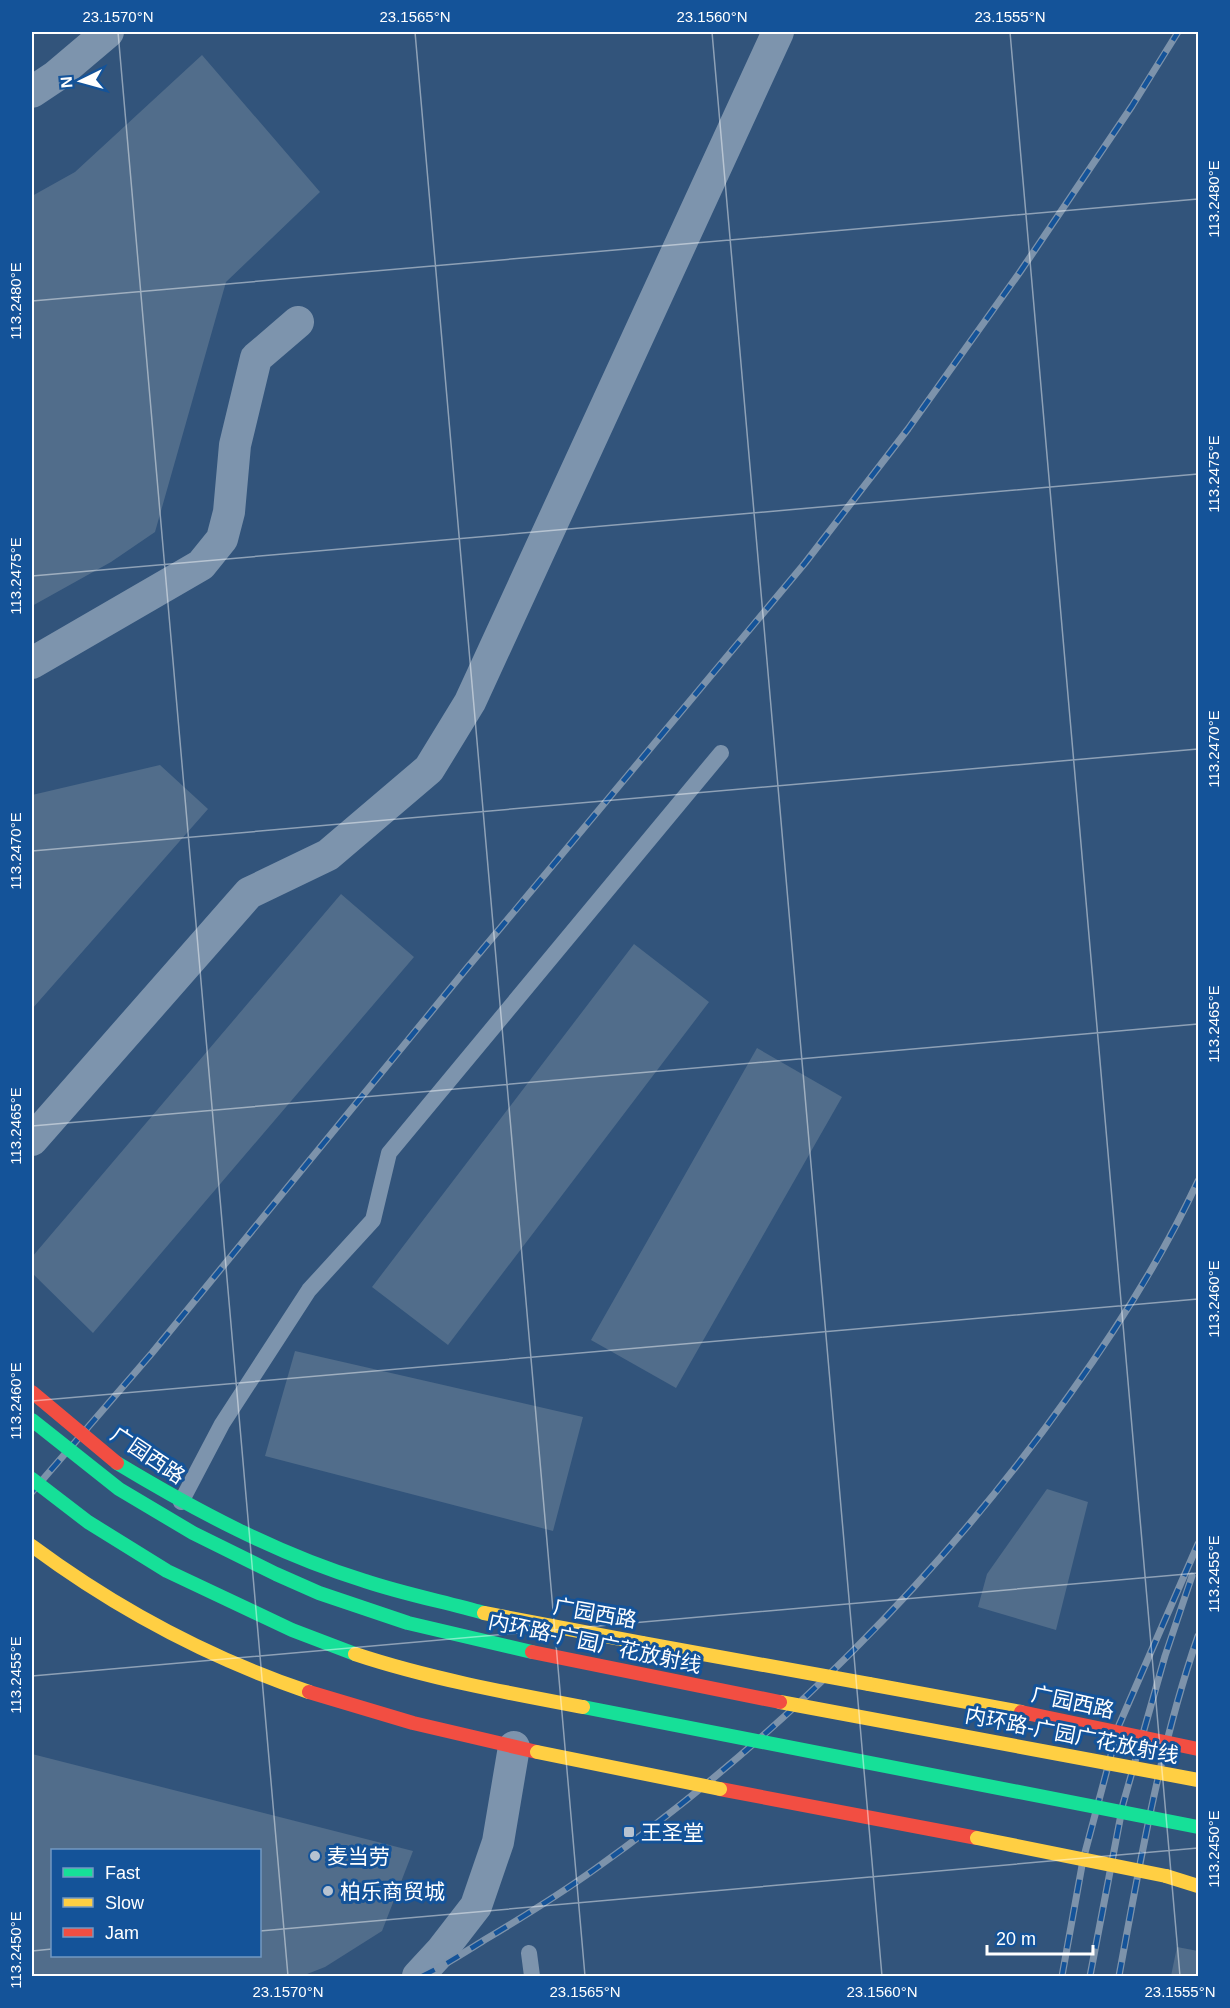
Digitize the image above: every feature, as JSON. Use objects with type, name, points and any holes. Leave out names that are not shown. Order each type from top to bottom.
[{"type":"main road","name":"广园西路","points":[[32,1392],[117,1463],[181,1502],[281,1549],[364,1581],[488,1614],[1021,1712],[1198,1749]]},
{"type":"main road","name":"内环路-广园广花放射线","points":[[32,1420],[119,1489],[193,1533],[319,1593],[408,1623],[534,1653],[719,1691],[1198,1780]]},
{"type":"main road","points":[[32,1479],[88,1522],[167,1571],[292,1630],[380,1662],[537,1699],[1198,1827]]},
{"type":"main road","points":[[32,1546],[106,1598],[158,1627],[224,1659],[290,1686],[362,1709],[526,1749],[1166,1876],[1198,1886]]},
{"type":"main road","points":[[1166,1876],[1198,1878]]},
{"type":"street","points":[[32,92],[56,76],[108,32]]},
{"type":"street","points":[[32,1140],[249,893],[328,855],[429,769],[470,702],[778,32]]},
{"type":"street","points":[[32,663],[201,565],[222,539],[229,512],[235,445],[256,358],[298,322]]},
{"type":"street","points":[[418,1977],[476,1906],[526,1749]]},
{"type":"lane","points":[[181,1502],[222,1424],[309,1290],[373,1220],[389,1153],[721,753]]},
{"type":"lane","points":[[529,1953],[532,1977]]},
{"type":"building","points":[[202,55],[320,192],[226,282],[155,532],[111,562],[32,606],[32,196],[75,172]]},
{"type":"building","points":[[160,765],[208,809],[32,1009],[32,795]]},
{"type":"building","points":[[341,894],[414,957],[93,1333],[32,1273],[32,1257]]},
{"type":"building","points":[[634,944],[709,1002],[448,1345],[372,1287]]},
{"type":"building","points":[[757,1048],[842,1097],[676,1388],[591,1340]]},
{"type":"building","points":[[295,1351],[583,1417],[553,1531],[265,1456]]},
{"type":"building","points":[[1047,1489],[1088,1502],[1056,1630],[978,1607],[987,1574]]},
{"type":"building","name":"柏乐商贸城","points":[[32,1754],[413,1851],[382,1931],[325,1967],[302,1976],[32,1976]]},
{"type":"building","points":[[1177,1947],[1198,1951],[1198,1976],[1171,1976]]},
{"type":"railway","points":[[32,1492],[152,1353],[467,968],[805,563],[908,429],[1020,272],[1132,106],[1178,32]]},
{"type":"railway","points":[[422,1976],[454,1959],[555,1896],[663,1819],[728,1766],[852,1651],[911,1590],[1020,1462],[1070,1394],[1139,1290],[1198,1181]]},
{"type":"railway","points":[[1062,1976],[1083,1860],[1119,1725],[1198,1544]]},
{"type":"railway","points":[[1090,1976],[1123,1804],[1165,1656],[1192,1576]]},
{"type":"railway","points":[[1119,1976],[1143,1847],[1162,1762],[1198,1636]]},
{"type":"traffic: fast","points":[[32,1420],[119,1489],[193,1533],[276,1574],[319,1593],[408,1623],[532,1652]]},
{"type":"traffic: fast","points":[[117,1463],[237,1530],[300,1558],[380,1586],[484,1613]]},
{"type":"traffic: fast","points":[[32,1479],[88,1522],[167,1571],[292,1630],[355,1654]]},
{"type":"traffic: fast","points":[[583,1707],[1198,1827]]},
{"type":"traffic: slow","points":[[32,1546],[97,1591],[165,1630],[235,1664],[309,1692]]},
{"type":"traffic: slow","points":[[484,1613],[642,1643]]},
{"type":"traffic: slow","points":[[642,1643],[869,1684]]},
{"type":"traffic: slow","points":[[355,1654],[439,1678],[583,1707]]},
{"type":"traffic: slow","points":[[869,1684],[1021,1712]]},
{"type":"traffic: slow","points":[[780,1702],[1198,1780]]},
{"type":"traffic: slow","points":[[537,1752],[720,1789]]},
{"type":"traffic: slow","points":[[977,1838],[1166,1876]]},
{"type":"traffic: slow","points":[[1166,1876],[1198,1886]]},
{"type":"traffic: jam","points":[[32,1392],[117,1463]]},
{"type":"traffic: jam","points":[[532,1652],[780,1702]]},
{"type":"traffic: jam","points":[[309,1692],[413,1723],[537,1752]]},
{"type":"traffic: jam","points":[[1021,1712],[1198,1749]]},
{"type":"traffic: jam","points":[[720,1789],[977,1838]]},
{"type":"place","name":"王圣堂","points":[[629,1832]]},
{"type":"place","name":"麦当劳","points":[[315,1856]]},
{"type":"place","name":"柏乐商贸城","points":[[328,1891]]}]
